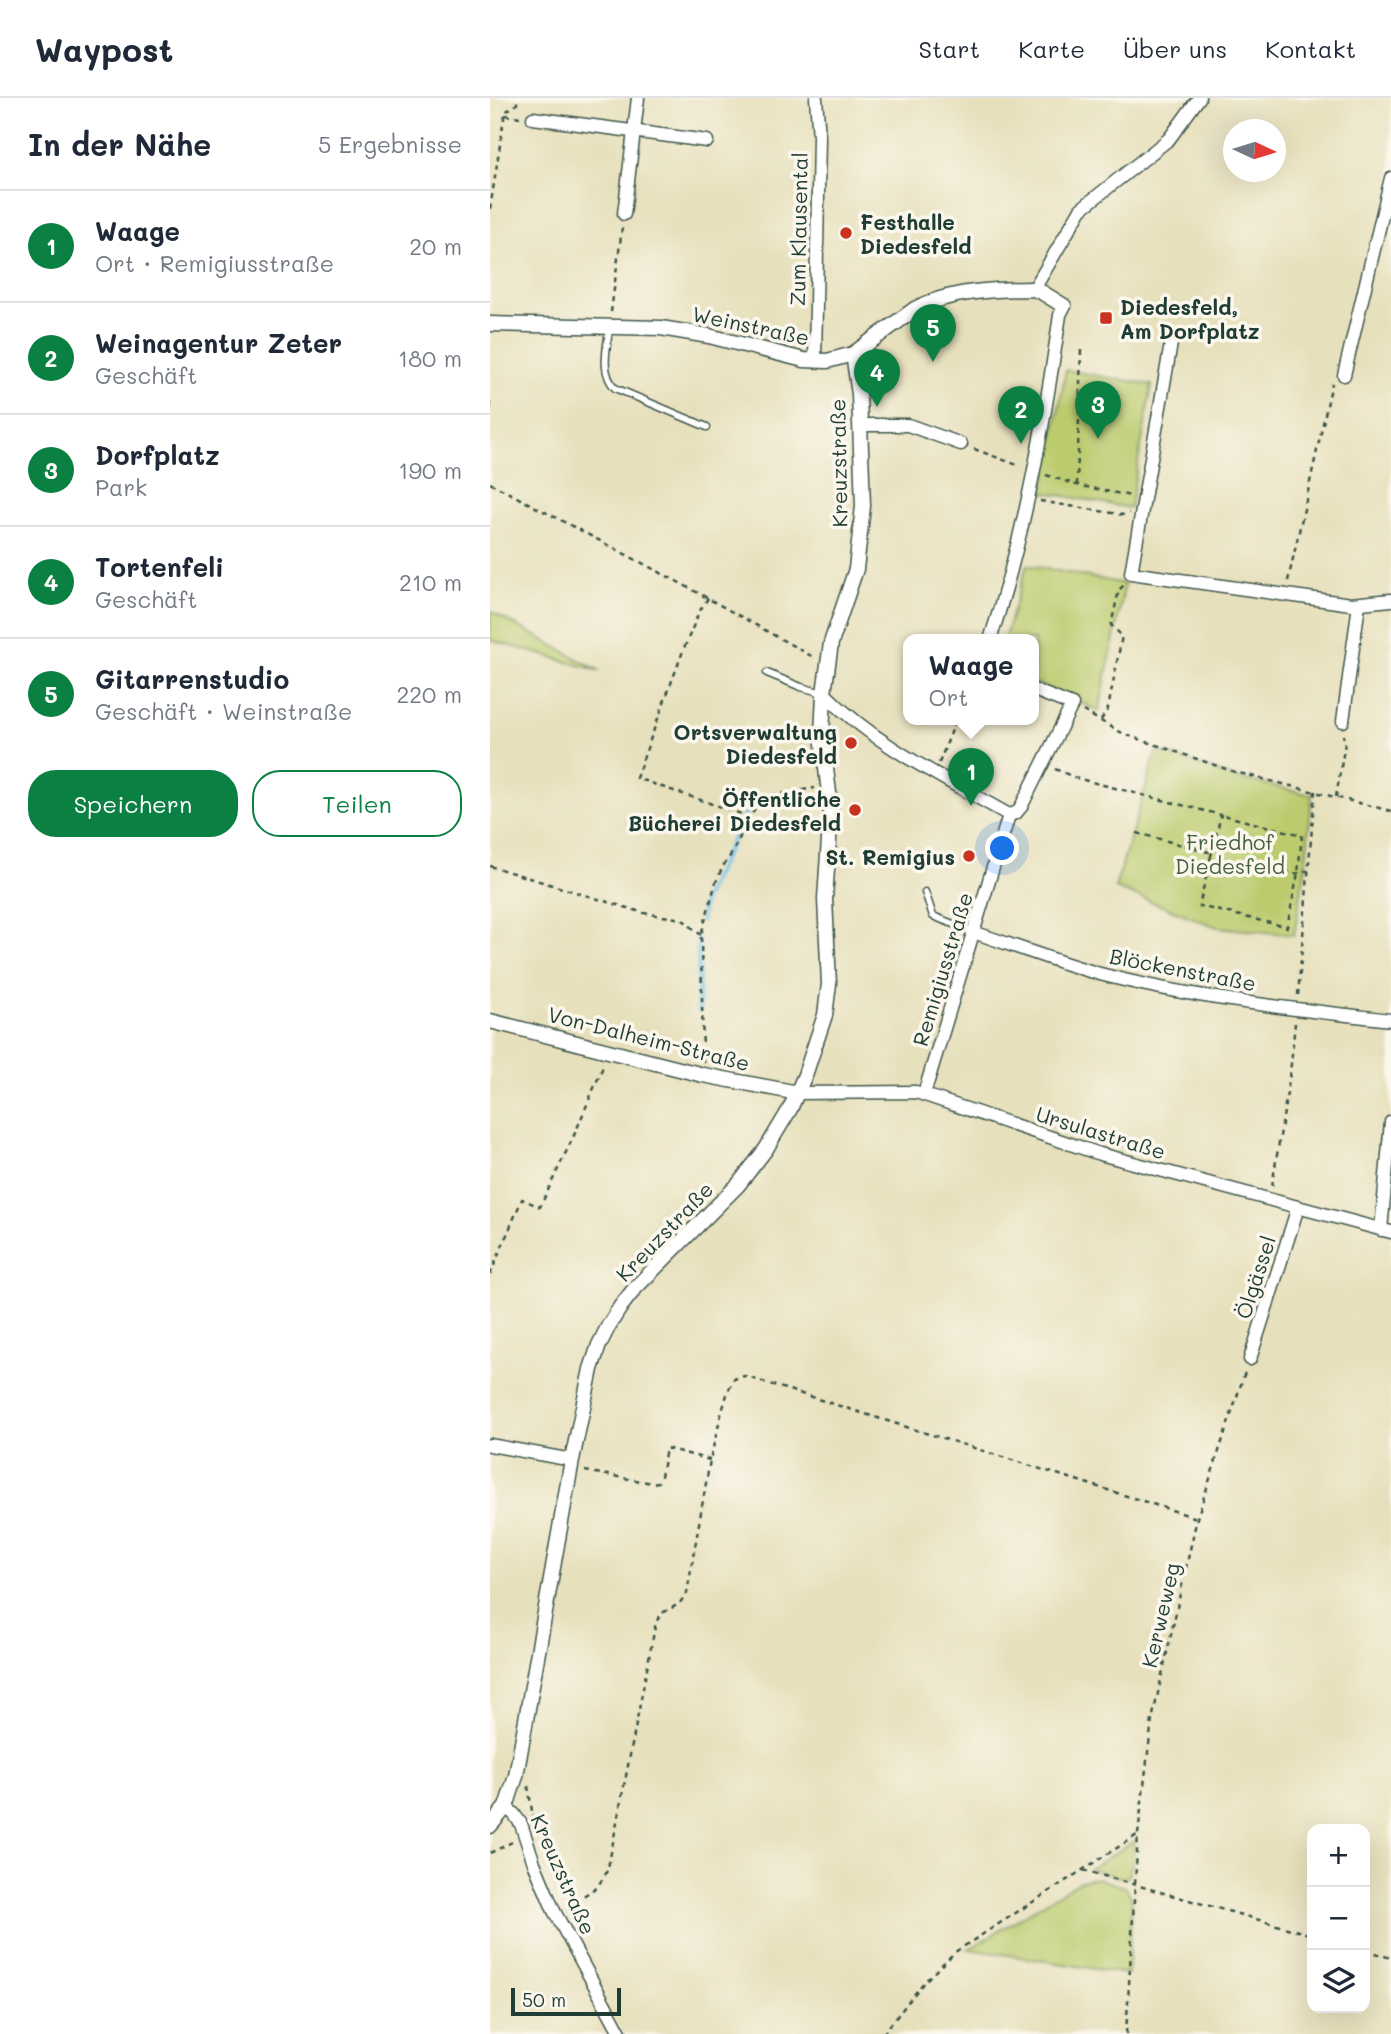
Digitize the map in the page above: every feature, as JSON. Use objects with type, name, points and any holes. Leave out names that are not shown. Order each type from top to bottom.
[{"type":"street","points":[[624,214],[638,98]]},
{"type":"street","name":"Zum Klausental","points":[[816,98],[819,174],[816,361]]},
{"type":"street","points":[[992,634],[1005,597],[1029,499],[1060,316],[1064,306],[1034,289],[1081,209],[1169,139],[1199,98]]},
{"type":"street","points":[[529,118],[707,141]]},
{"type":"street","points":[[1339,374],[1391,178]]},
{"type":"street","name":"Weinstraße","points":[[490,324],[661,328],[816,361],[827,361],[853,354],[926,304],[968,294],[1034,289]]},
{"type":"street","points":[[1172,338],[1131,572],[1359,604],[1391,600]]},
{"type":"street","name":"Kreuzstraße","points":[[490,1826],[506,1807],[511,1796],[571,1464],[599,1345],[621,1306],[636,1287],[738,1185],[766,1149],[797,1093],[823,1023],[828,998],[825,922],[831,810],[822,736],[824,693],[827,664],[838,619],[856,569],[863,484],[853,354]]},
{"type":"street","points":[[860,425],[908,425],[961,444]]},
{"type":"street","points":[[1343,722],[1359,604]]},
{"type":"street","points":[[1039,692],[1072,705]]},
{"type":"street","points":[[824,693],[844,714],[898,751],[1009,815]]},
{"type":"street","name":"Remigiusstraße","points":[[925,1094],[1009,815],[1016,813],[1021,807],[1072,705]]},
{"type":"street","name":"Blöckenstraße","points":[[973,932],[1099,974],[1185,992],[1391,1020]]},
{"type":"street","name":"Von-Dalheim-Straße","points":[[490,1021],[703,1075],[797,1093]]},
{"type":"street","name":"Ursulastraße","points":[[797,1093],[908,1091],[925,1094],[1100,1154],[1386,1231]]},
{"type":"street","points":[[1386,1231],[1391,1122]]},
{"type":"street","name":"Ölgässel","points":[[1250,1359],[1298,1207]]},
{"type":"street","points":[[490,1445],[571,1464]]},
{"type":"street","name":"Kreuzstraße","points":[[506,1807],[514,1814],[525,1835],[554,1911],[621,2034]]},
{"type":"lane","points":[[609,327],[605,368],[608,380],[615,388],[707,427]]},
{"type":"lane","points":[[766,673],[824,693]]},
{"type":"lane","points":[[925,892],[933,916],[973,932]]},
{"type":"path","points":[[517,98],[519,112],[529,118]]},
{"type":"path","points":[[490,209],[505,112],[517,104]]},
{"type":"path","points":[[609,327],[624,214]]},
{"type":"path","points":[[1077,485],[1081,349]]},
{"type":"path","points":[[1285,595],[1339,374]]},
{"type":"path","points":[[490,403],[490,415]]},
{"type":"path","points":[[961,444],[1077,485],[1135,497],[1143,506],[1124,515],[1029,499]]},
{"type":"path","points":[[490,483],[827,664]]},
{"type":"path","points":[[1101,721],[1108,709],[1122,636],[1111,625],[1119,590],[1129,581],[1131,572]]},
{"type":"path","points":[[708,598],[699,612],[683,651],[636,778],[747,816]]},
{"type":"path","points":[[1072,705],[1124,734],[1235,772],[1391,811]]},
{"type":"path","points":[[1336,797],[1345,743],[1343,722]]},
{"type":"path","points":[[934,773],[954,725]]},
{"type":"path","points":[[1043,763],[1076,778],[1302,835],[1298,873],[1287,927],[1199,906],[1221,815]]},
{"type":"path","points":[[703,1075],[701,935],[716,882],[747,816],[761,797],[828,786]]},
{"type":"path","points":[[1136,833],[1296,874],[1308,871]]},
{"type":"path","points":[[490,866],[644,913],[682,919],[701,935]]},
{"type":"path","points":[[490,1275],[522,1199],[540,1207],[576,1131],[609,1051]]},
{"type":"path","name":"Kerweweg","points":[[1126,2034],[1138,1833],[1152,1720],[1197,1518],[1250,1359]]},
{"type":"path","points":[[554,1911],[593,1891],[603,1881],[608,1868],[656,1622],[662,1613],[679,1604],[687,1593],[710,1460],[728,1391],[734,1380],[744,1376],[1197,1518]]},
{"type":"path","points":[[571,1464],[652,1483],[658,1482],[661,1476],[666,1448],[710,1460]]},
{"type":"path","points":[[490,1853],[525,1835],[533,1818],[526,1773],[518,1765]]},
{"type":"path","points":[[883,2034],[923,1982],[955,1952],[1138,1833]]},
{"type":"path","points":[[1083,1870],[1307,1934]]},
{"type":"path","points":[[1370,1952],[1391,1958]]},
{"type":"green space","points":[[1066,370],[1152,385],[1130,508],[1043,492]]},
{"type":"green space","points":[[1027,565],[1125,584],[1099,711],[1039,684],[1039,634],[1006,634]]},
{"type":"green space","points":[[490,611],[600,671],[490,640]]},
{"type":"green space","name":"Friedhof Diedesfeld","points":[[1157,750],[1232,777],[1312,795],[1305,871],[1294,935],[1217,927],[1115,888]]},
{"type":"green space","points":[[1134,1841],[1133,1862],[1128,1877],[1122,1878],[1090,1869]]},
{"type":"green space","points":[[1096,1878],[1125,1887],[1132,1898],[1128,1974],[969,1949],[1080,1881]]},
{"type":"waterway","points":[[701,921],[703,901],[746,812]]},
{"type":"waterway","points":[[698,939],[699,1011]]},
{"type":"place","name":"Festhalle Diedesfeld","points":[[846,233]]},
{"type":"place","name":"Diedesfeld, Am Dorfplatz","points":[[1106,318]]},
{"type":"place","name":"Gitarrenstudio","points":[[933,362]]},
{"type":"place","name":"Tortenfeli","points":[[877,407]]},
{"type":"place","name":"Dorfplatz","points":[[1098,439]]},
{"type":"place","name":"Weinagentur Zeter","points":[[1021,444]]},
{"type":"place","name":"Ortsverwaltung Diedesfeld","points":[[851,743]]},
{"type":"place","name":"Waage","points":[[971,806]]},
{"type":"place","name":"Öffentliche Bücherei Diedesfeld","points":[[855,810]]},
{"type":"place","name":"St. Remigius","points":[[969,856]]}]
